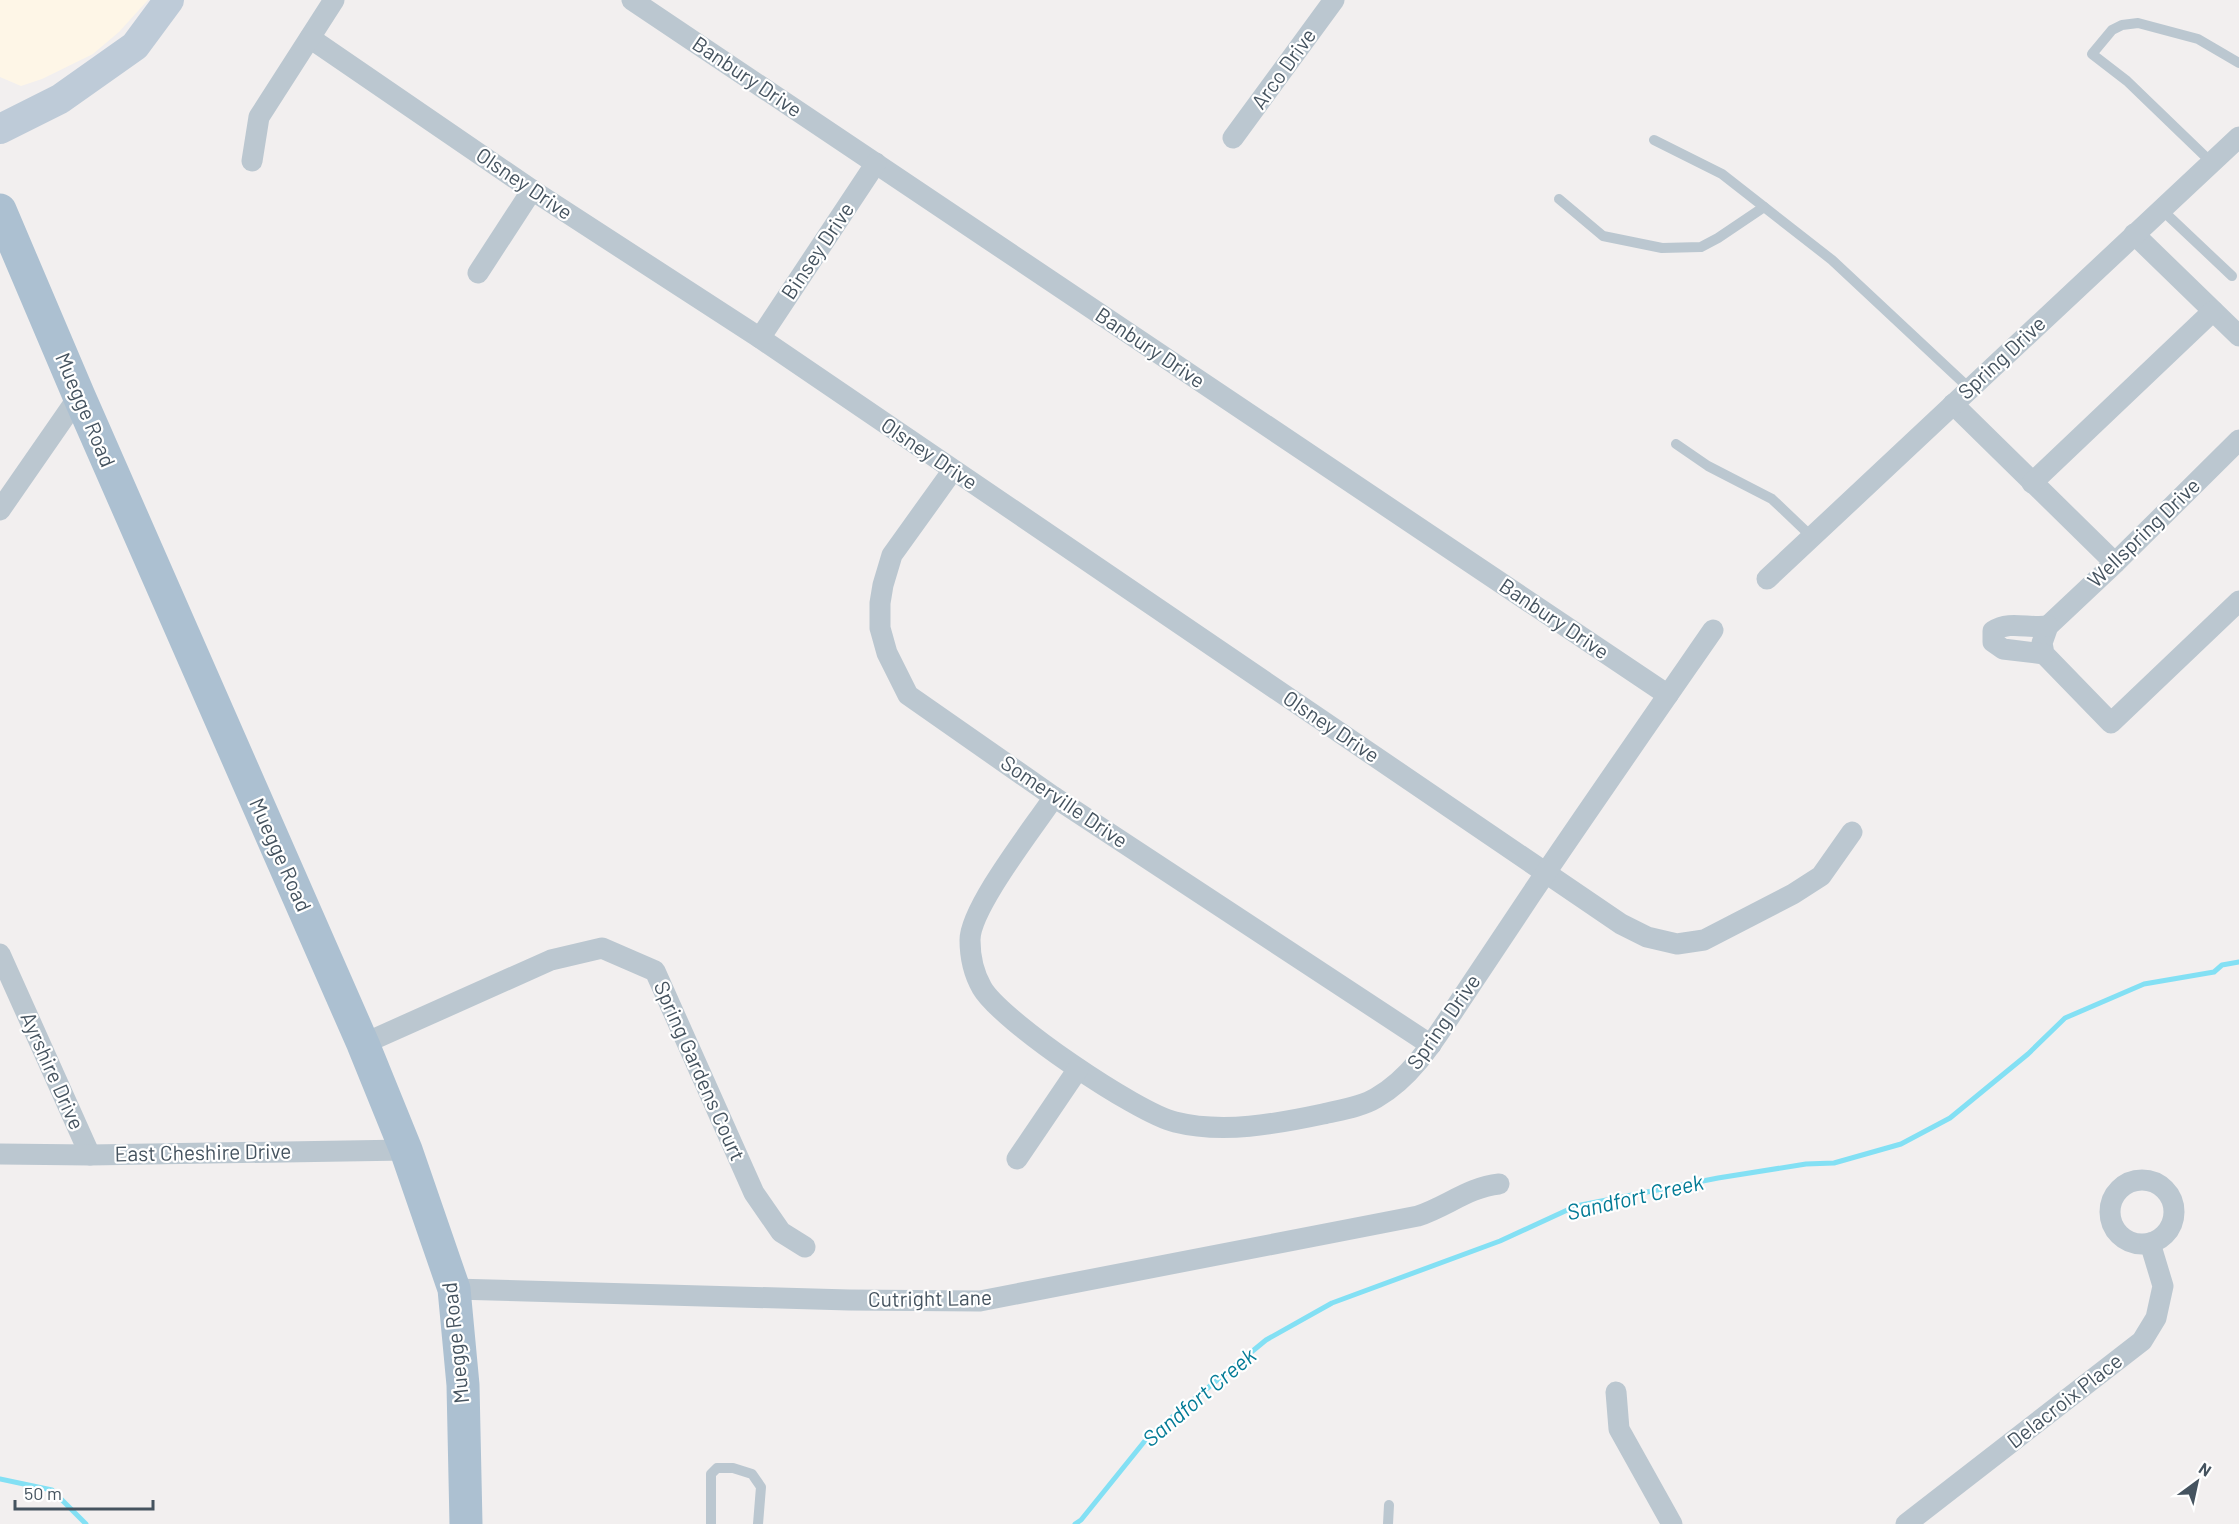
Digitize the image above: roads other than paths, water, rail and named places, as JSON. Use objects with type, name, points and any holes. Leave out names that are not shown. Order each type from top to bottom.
[{"type":"main road","name":"Muegge Road","points":[[0,210],[363,1044],[406,1150],[454,1289],[463,1385],[466,1524]]},
{"type":"street","points":[[0,129],[60,99],[135,46],[169,0]]},
{"type":"street","points":[[252,161],[259,117],[334,0]]},
{"type":"street","name":"Banbury Drive","points":[[632,0],[1668,695]]},
{"type":"street","name":"Arco Drive","points":[[1233,138],[1334,0]]},
{"type":"street","name":"Olsney Drive","points":[[310,38],[532,190],[760,338],[1621,924],[1647,937],[1677,944],[1704,940],[1730,928],[1821,876],[1852,832]]},
{"type":"street","name":"Spring Drive","points":[[1767,579],[2239,137]]},
{"type":"street","name":"Binsey Drive","points":[[760,338],[876,164]]},
{"type":"street","points":[[478,273],[532,190]]},
{"type":"street","points":[[2134,234],[2239,336]]},
{"type":"street","points":[[2032,483],[2213,310]]},
{"type":"street","points":[[0,510],[79,396]]},
{"type":"street","points":[[1953,404],[2115,563]]},
{"type":"street","name":"Wellspring Drive","points":[[2048,626],[2239,440]]},
{"type":"street","name":"Somerville Drive","points":[[953,470],[892,555],[883,585],[880,628],[887,653],[908,695],[1054,797],[1431,1045]]},
{"type":"street","points":[[2044,654],[2043,643],[2048,626],[2034,628],[2002,625],[1993,631],[1993,642],[2003,649],[2044,654],[2111,723],[2239,601]]},
{"type":"street","name":"Spring Drive","points":[[1054,797],[980,907],[970,937],[972,962],[982,988],[998,1009],[1078,1069],[1132,1102],[1173,1122],[1215,1127],[1274,1125],[1348,1109],[1375,1099],[1406,1076],[1431,1045],[1713,630]]},
{"type":"street","name":"Spring Gardens Court","points":[[363,1044],[551,960],[602,948],[654,971],[754,1193],[781,1232],[805,1247]]},
{"type":"street","name":"Ayrshire Drive","points":[[0,954],[90,1155]]},
{"type":"street","points":[[1017,1159],[1078,1069]]},
{"type":"street","name":"East Cheshire Drive","points":[[0,1155],[406,1150]]},
{"type":"street","name":"Cutright Lane","points":[[454,1289],[849,1300],[980,1301],[1418,1216],[1438,1210],[1472,1190],[1499,1184]]},
{"type":"street","name":"Delacroix Place","points":[[1906,1524],[2142,1341],[2156,1318],[2163,1286],[2150,1243]]},
{"type":"street","points":[[1616,1392],[1618,1429],[1672,1524]]},
{"type":"lane","points":[[2211,162],[2127,81],[2092,54],[2112,30],[2122,25],[2138,23],[2198,39],[2239,63]]},
{"type":"lane","points":[[1654,140],[1722,174],[1832,260],[1970,388]]},
{"type":"lane","points":[[1559,199],[1603,236],[1662,248],[1701,247],[1764,207]]},
{"type":"lane","points":[[2161,209],[2232,276]]},
{"type":"lane","points":[[1676,444],[1708,465],[1772,499],[1812,537]]},
{"type":"lane","points":[[711,1524],[711,1474],[717,1468],[733,1468],[752,1474],[761,1487],[758,1524]]},
{"type":"lane","points":[[1388,1524],[1389,1505]]},
{"type":"waterway","name":"Sandfort Creek","points":[[1075,1524],[1081,1520],[1148,1437],[1266,1340],[1332,1303],[1500,1241],[1576,1206],[1718,1178],[1806,1164],[1834,1163],[1901,1144],[1950,1118],[2028,1054],[2065,1018],[2144,984],[2214,972],[2222,965],[2239,962]]},
{"type":"waterway","points":[[0,1479],[52,1490],[86,1524]]}]
